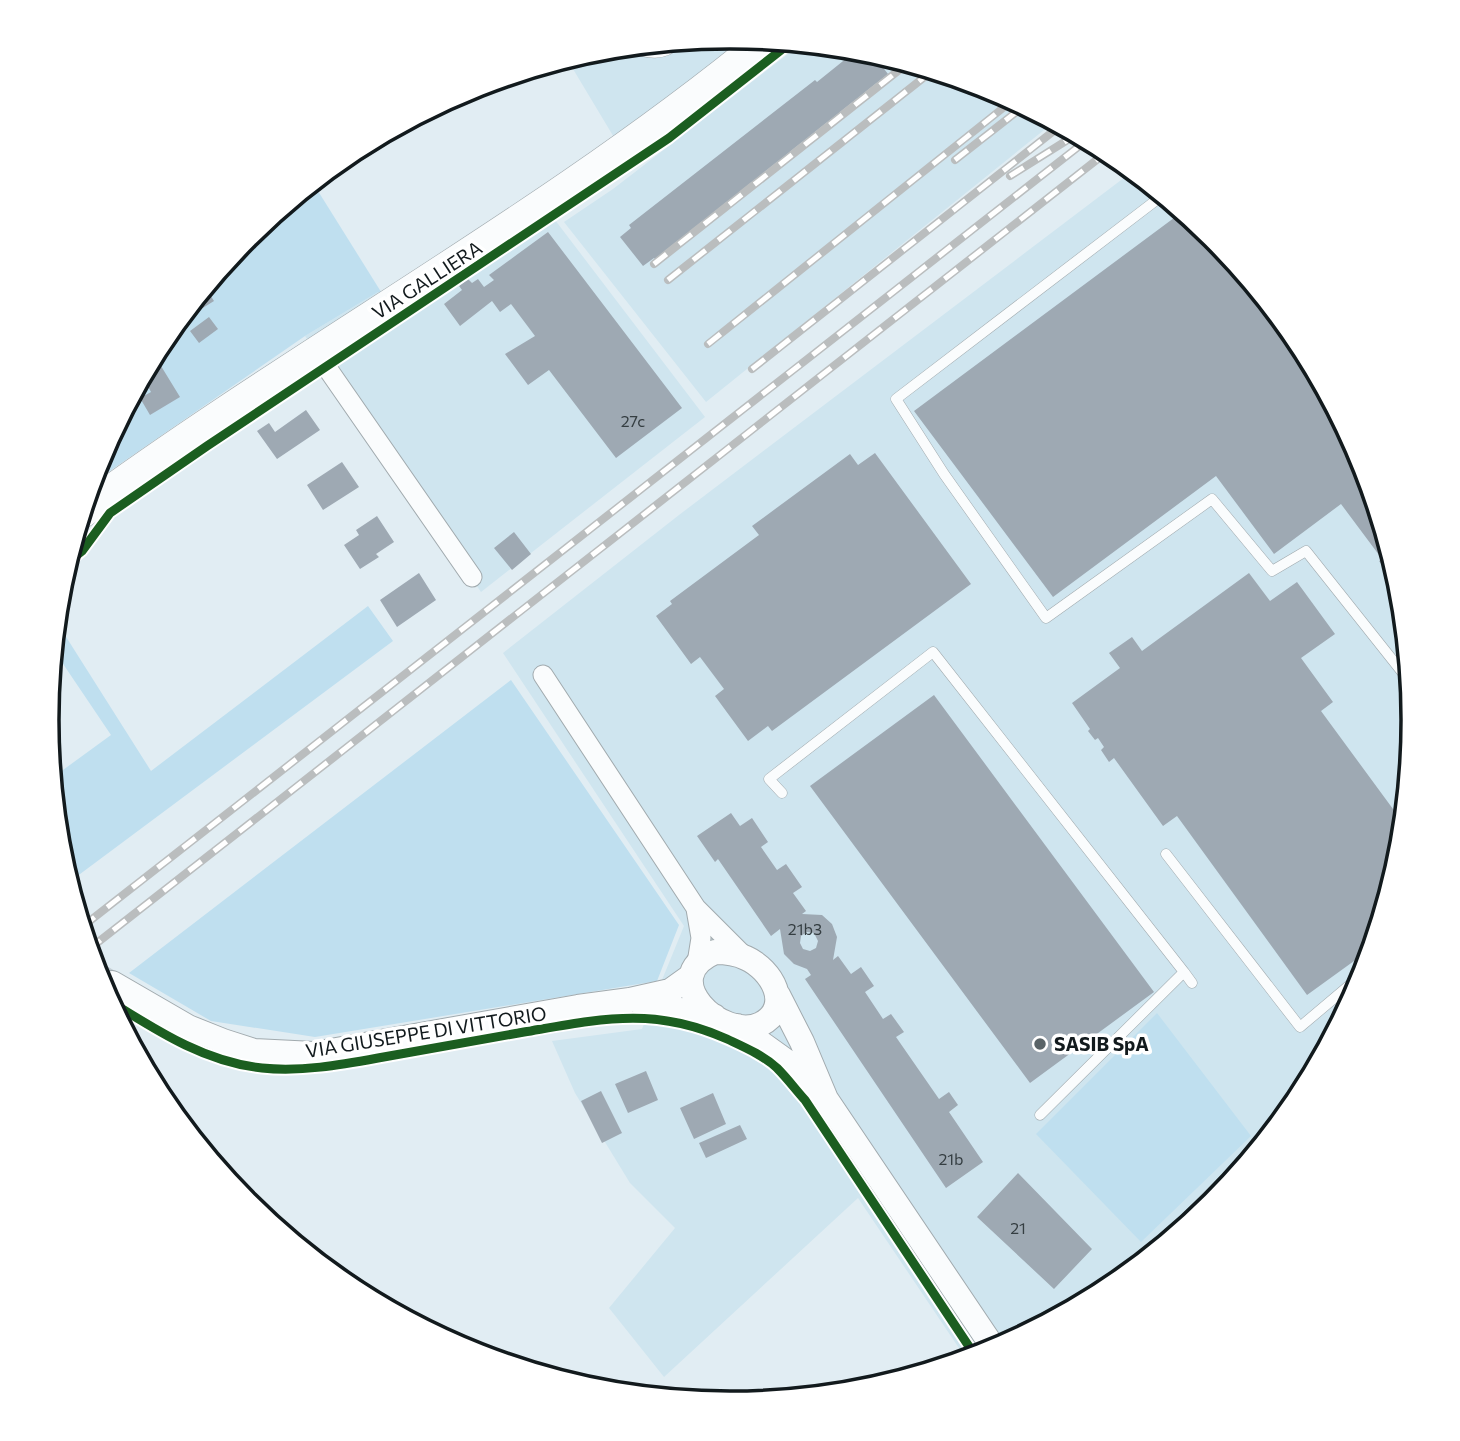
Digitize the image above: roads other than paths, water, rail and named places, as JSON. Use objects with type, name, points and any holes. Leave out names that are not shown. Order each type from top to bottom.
[{"type":"main road","name":"VIA GALLIERA","points":[[95,503],[316,352],[599,167],[754,50]]},
{"type":"street","points":[[316,352],[472,577]]},
{"type":"street","name":"VIA GIUSEPPE DI VITTORIO","points":[[543,675],[696,908],[772,980],[826,1099],[988,1340]]},
{"type":"street","name":"VIA GIUSEPPE DI VITTORIO","points":[[696,908],[701,938],[694,969],[694,997],[714,1016]]},
{"type":"street","name":"VIA GIUSEPPE DI VITTORIO","points":[[113,984],[188,1027],[223,1041],[254,1051],[314,1054],[670,991],[704,956],[715,952],[745,957]]},
{"type":"street","points":[[737,1026],[750,1027],[763,1023],[773,1013],[778,995]]},
{"type":"street","name":"VIA GIUSEPPE DI VITTORIO","points":[[630,1000],[714,1016],[737,1026],[786,1061],[826,1099]]},
{"type":"lane","points":[[1155,201],[896,399],[944,474],[1046,618],[1212,499],[1272,571],[1306,551],[1399,668]]},
{"type":"lane","points":[[782,793],[769,779],[933,652],[1192,983]]},
{"type":"lane","points":[[1167,854],[1300,1027],[1344,990]]},
{"type":"lane","points":[[1040,1115],[1184,972]]},
{"type":"railway","points":[[654,264],[898,71]]},
{"type":"railway","points":[[668,280],[923,78]]},
{"type":"railway","points":[[708,344],[1004,107]]},
{"type":"railway","points":[[955,160],[1015,113]]},
{"type":"railway","points":[[752,369],[1053,132]]},
{"type":"railway","points":[[1010,176],[1068,140]]},
{"type":"railway","points":[[89,921],[1078,147]]},
{"type":"railway","points":[[97,943],[1098,159]]},
{"type":"place","name":"SASIB SpA","points":[[1040,1044]]}]
